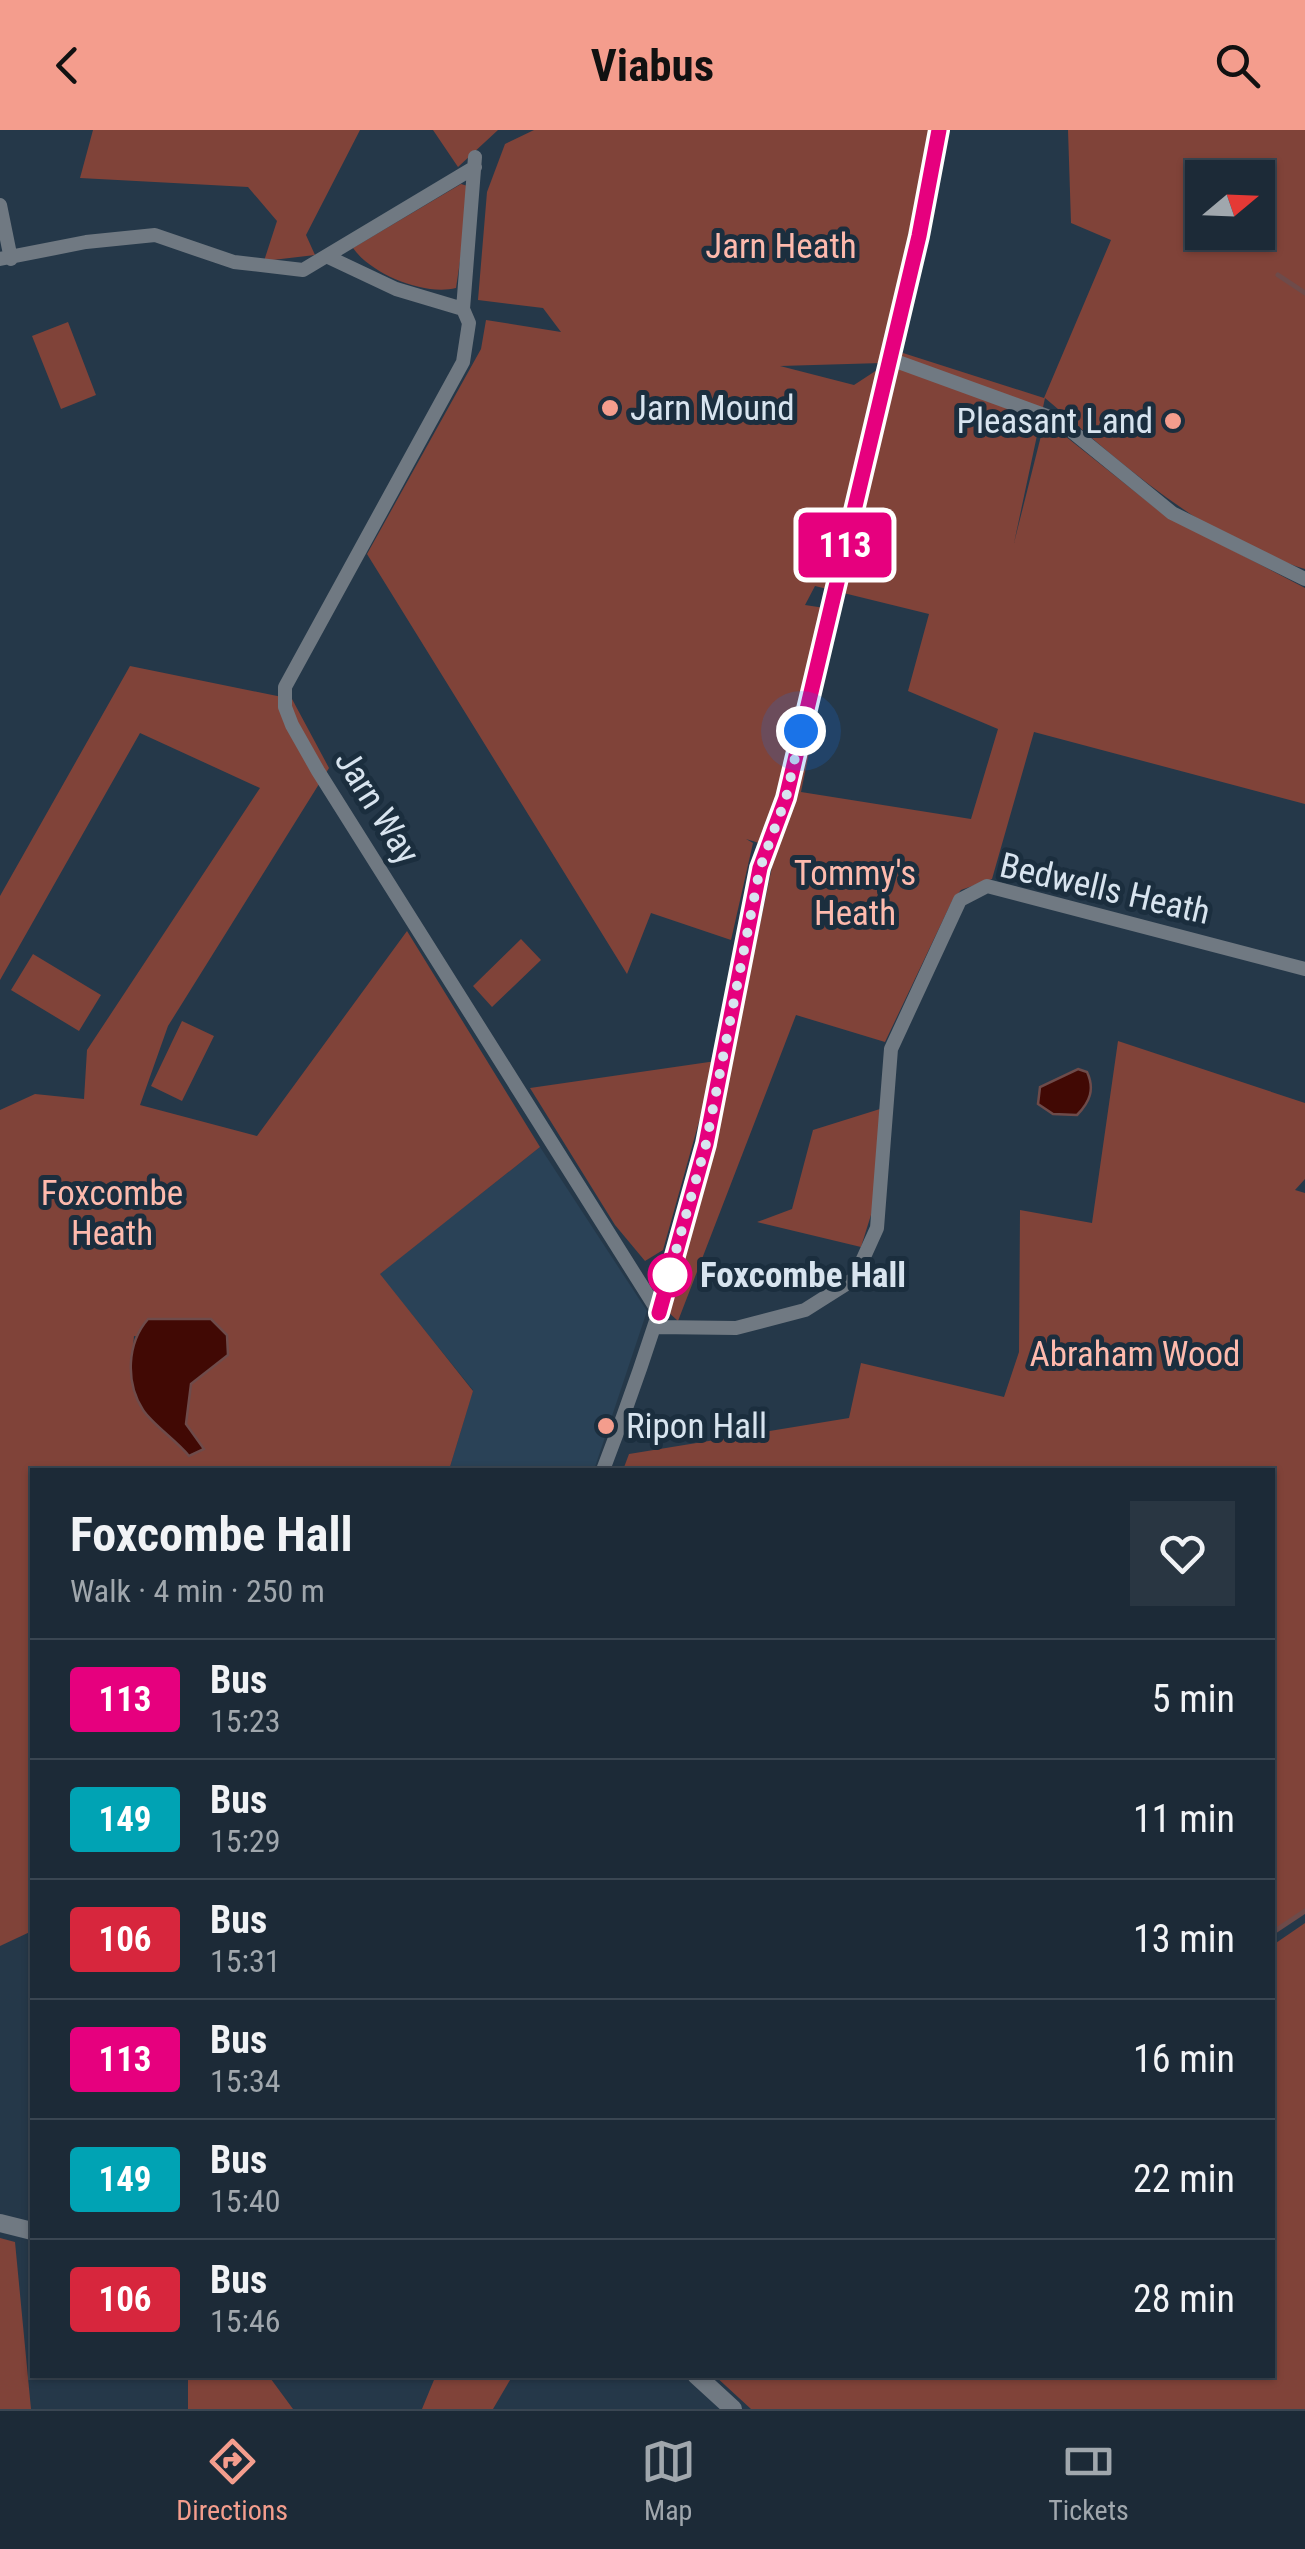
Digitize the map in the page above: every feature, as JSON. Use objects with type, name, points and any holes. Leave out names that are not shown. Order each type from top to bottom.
[{"type":"street","points":[[603,1468],[657,1320],[706,1144],[760,868],[786,798],[890,359],[939,130]]},
{"type":"street","name":"Jarn Way","points":[[326,256],[475,162],[463,309],[469,323],[463,362],[285,687],[285,706],[318,771],[657,1320]]},
{"type":"street","points":[[0,206],[6,259],[86,242],[156,235],[248,265],[303,270],[326,256],[396,290],[463,309]]},
{"type":"street","points":[[890,359],[1058,420],[1172,513],[1305,579]]},
{"type":"street","name":"Bedwells Heath","points":[[657,1320],[736,1328],[805,1310],[854,1279],[877,1228],[891,1049],[960,900],[987,886],[1305,969]]},
{"type":"street","points":[[0,2223],[30,2231]]},
{"type":"street","points":[[699,2378],[732,2409]]},
{"type":"shaded area","points":[[1078,1069],[1087,1072],[1091,1090],[1077,1115],[1053,1114],[1038,1104],[1040,1087]]},
{"type":"shaded area","points":[[540,1147],[647,1311],[595,1468],[450,1468],[473,1390],[379,1274]]},
{"type":"shaded area","points":[[148,1319],[211,1319],[227,1335],[228,1355],[191,1384],[186,1424],[204,1449],[189,1456],[147,1415],[133,1387],[132,1351]]},
{"type":"green space","points":[[93,130],[360,130],[306,235],[315,255],[264,261],[277,221],[248,187],[80,178]]},
{"type":"green space","points":[[433,130],[498,130],[458,167]]},
{"type":"green space","points":[[534,130],[933,130],[882,363],[780,366],[854,385],[903,353],[1044,398],[1111,240],[1071,223],[1068,130],[1305,130],[1305,569],[1268,556],[1199,519],[1135,474],[1045,398],[1014,543],[1045,420],[1163,514],[1305,588],[1305,804],[1034,732],[992,879],[961,890],[952,901],[885,1042],[796,1015],[678,1321],[667,1311],[715,1138],[776,848],[746,839],[753,843],[731,940],[651,913],[627,974],[367,554],[481,349],[486,320],[561,332],[543,308],[478,300],[487,192],[505,144]],"holes":[[[815,586],[929,614],[908,691],[998,729],[971,819],[801,792],[838,610],[805,605]]]},
{"type":"green space","points":[[461,184],[471,187],[456,288],[429,289],[399,281],[372,266],[353,248]]},
{"type":"green space","points":[[68,322],[96,395],[61,409],[32,336]]},
{"type":"green space","name":"Foxcombe Heath","points":[[130,666],[292,699],[329,768],[168,1026],[140,1105],[257,1136],[407,931],[540,1147],[380,1274],[473,1391],[450,1468],[30,1468],[30,1932],[0,1946],[0,1110],[35,1094],[84,1099],[87,1050],[260,788],[140,733],[0,980],[0,896]],"holes":[[[134,1336],[228,1355],[191,1384],[186,1424],[189,1456],[152,1415],[138,1392]]]},
{"type":"green space","points":[[521,939],[541,960],[492,1007],[473,986]]},
{"type":"green space","points":[[33,954],[101,995],[79,1031],[11,990]]},
{"type":"green space","points":[[182,1021],[214,1036],[182,1101],[151,1086]]},
{"type":"green space","name":"Abraham Wood","points":[[1118,1041],[1305,1103],[1305,1179],[1295,1190],[1305,1193],[1305,1911],[1275,1932],[1275,1468],[624,1468],[629,1454],[849,1418],[861,1363],[1004,1397],[1019,1352],[1020,1210],[1092,1223]]},
{"type":"green space","points":[[716,1061],[663,1250],[645,1261],[615,1225],[530,1088]]},
{"type":"green space","points":[[880,1109],[875,1202],[861,1247],[757,1222],[792,1209],[813,1130]]},
{"type":"green space","points":[[1305,1923],[1305,2409],[751,2409],[717,2378],[1275,2378],[1275,1944]]},
{"type":"green space","points":[[0,2238],[15,2242],[31,2409],[0,2409]]},
{"type":"green space","points":[[188,2378],[270,2378],[293,2409],[188,2409]]},
{"type":"green space","points":[[435,2378],[511,2378],[493,2409],[422,2409]]},
{"type":"waterway","points":[[1278,275],[1305,293]]},
{"type":"waterway","points":[[1275,1931],[1305,1911]]},
{"type":"bus line","name":"113","points":[[659,1313],[706,1144],[760,868],[786,798],[919,236],[939,130]]},
{"type":"place","name":"Jarn Mound","points":[[610,408]]},
{"type":"place","name":"Pleasant Land","points":[[1173,421]]},
{"type":"place","name":"Foxcombe Hall","points":[[670,1275]]},
{"type":"place","name":"Ripon Hall","points":[[606,1426]]},
{"type":"route","points":[[670,1275],[668,1279],[706,1144],[760,868],[786,798],[801,731]]},
{"type":"park label","name":"Jarn Heath","points":[[781,246]]},
{"type":"park label","name":"Tommy's Heath","points":[[855,893]]}]
